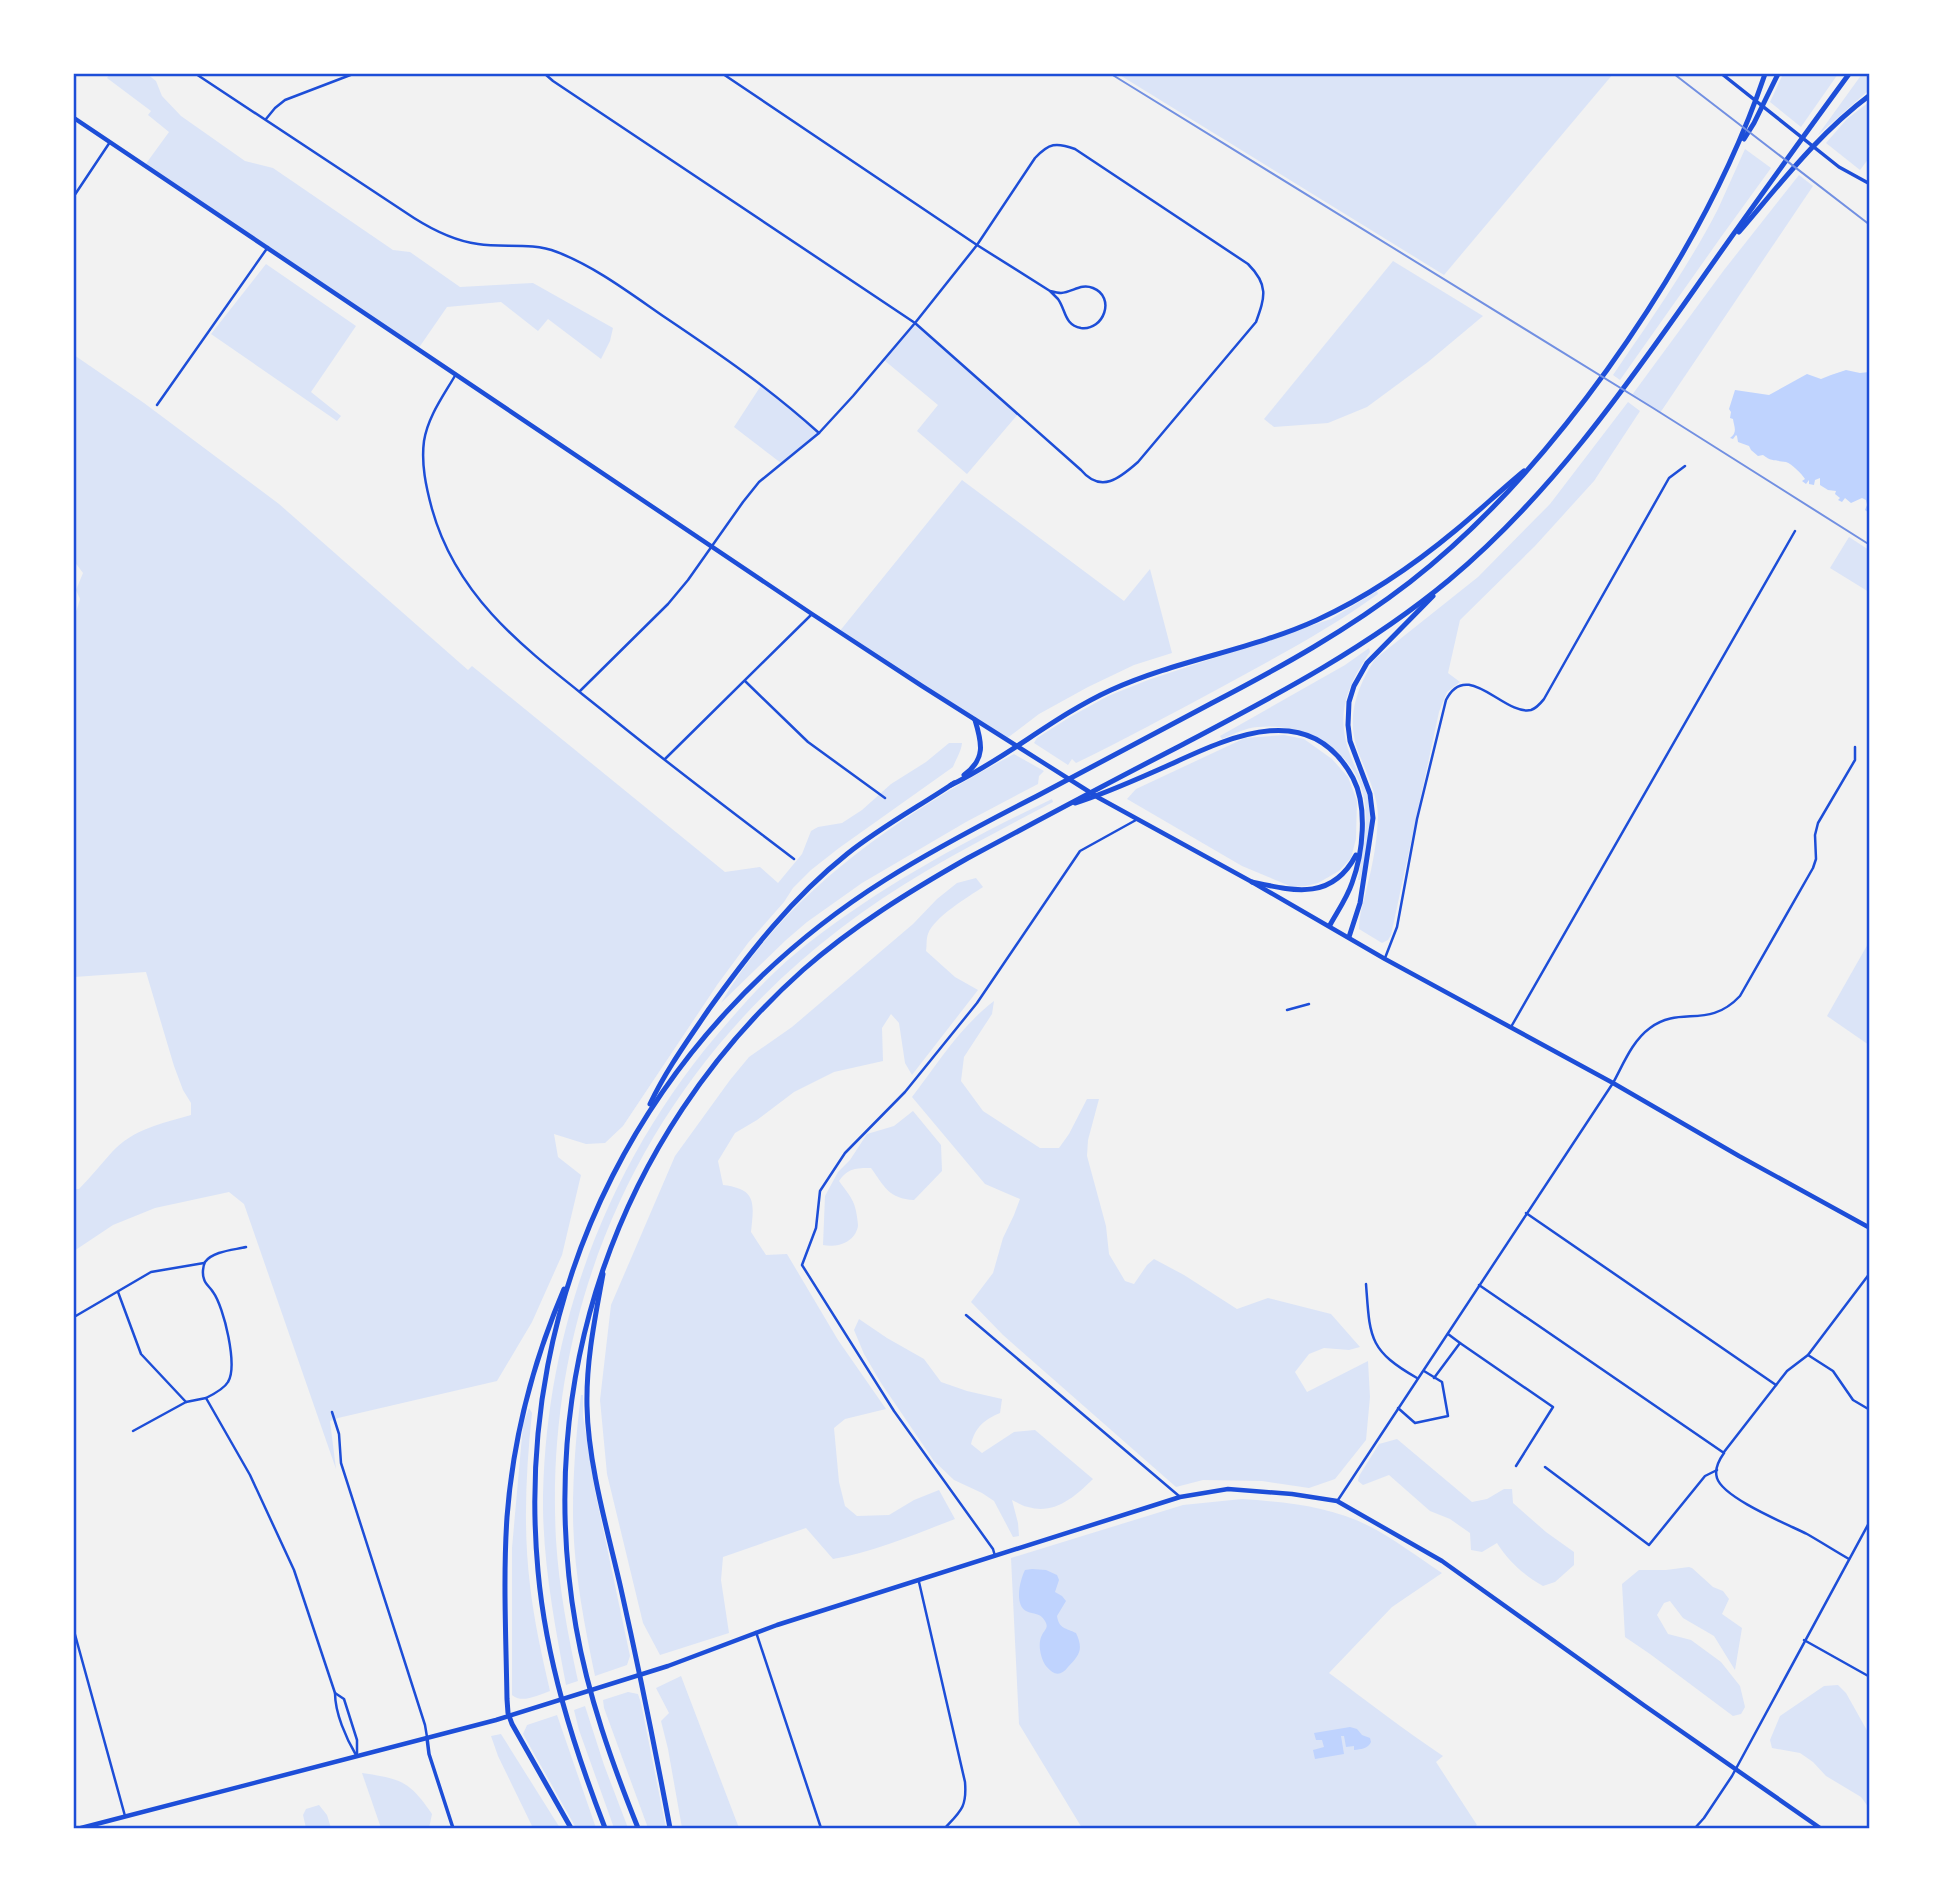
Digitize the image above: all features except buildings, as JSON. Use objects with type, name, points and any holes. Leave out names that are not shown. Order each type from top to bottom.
[{"type":"highway","points":[[643,1120],[685,1059],[716,1022],[769,968],[846,906],[951,841],[1283,665],[1368,613],[1430,566],[1467,533],[1503,499],[1535,463],[1622,350],[1681,257],[1728,169],[1765,74]]},
{"type":"highway","points":[[1737,150],[1754,123],[1777,74]]},
{"type":"highway","points":[[638,1829],[604,1735],[587,1677],[572,1604],[565,1528],[565,1453],[574,1378],[584,1329],[607,1258],[636,1189],[672,1124],[716,1062],[766,1005],[823,953],[873,915],[947,870],[1323,668],[1387,627],[1447,581],[1484,548],[1520,513],[1605,414],[1760,194],[1849,74]]},
{"type":"highway","points":[[1723,250],[1801,160],[1838,122],[1870,95]]},
{"type":"highway","points":[[571,1829],[509,1717],[506,1551],[514,1458],[525,1405],[543,1342],[578,1256],[607,1187],[662,1079],[681,1050],[751,951],[783,915],[827,872],[907,811],[970,776],[1067,713],[1110,690],[1180,664],[1290,631],[1347,605],[1430,551],[1465,523],[1497,492],[1535,463]]},
{"type":"highway","points":[[1349,937],[1357,916],[1373,818],[1370,794],[1350,741],[1348,718],[1351,695],[1362,671],[1373,656],[1447,581]]},
{"type":"highway","points":[[951,785],[972,769],[979,758],[981,744],[975,720]]},
{"type":"highway","points":[[1060,808],[1108,793],[1211,747],[1248,734],[1280,730],[1317,741],[1331,751],[1347,769],[1359,795],[1363,815],[1352,884],[1330,926]]},
{"type":"highway","points":[[1252,882],[1294,890],[1318,888],[1343,874],[1359,849]]},
{"type":"highway","points":[[578,1256],[556,1328],[542,1401],[535,1475],[536,1538],[541,1598],[555,1673],[575,1746],[605,1829]]},
{"type":"highway","points":[[607,1258],[590,1350],[588,1426],[592,1457],[640,1675],[670,1829]]},
{"type":"main road","points":[[74,118],[711,547],[1099,798],[1870,1228]]},
{"type":"main road","points":[[82,1829],[509,1717],[684,1660],[756,1632],[918,1580],[1180,1497],[1228,1489],[1337,1501],[1442,1561],[1820,1829]]},
{"type":"street","points":[[196,74],[439,232],[478,244],[553,250],[591,268],[751,375],[818,433]]},
{"type":"street","points":[[265,119],[285,100],[353,74]]},
{"type":"street","points":[[545,74],[915,323],[1088,479],[1110,481],[1121,477],[1139,462],[1256,322],[1264,300],[1263,286],[1248,264],[1075,149],[1062,144],[1045,147],[977,246],[915,323],[853,396],[818,433],[760,482],[668,604],[580,691]]},
{"type":"street","points":[[723,74],[977,246],[1050,291],[1058,299],[1073,326],[1088,328],[1100,321],[1104,314],[1103,297],[1091,287],[1083,286],[1062,293],[1050,291]]},
{"type":"street","points":[[1721,74],[1839,167],[1870,184]]},
{"type":"street","points":[[74,196],[110,142]]},
{"type":"street","points":[[157,405],[268,247]]},
{"type":"street","points":[[456,374],[432,415],[424,441],[423,470],[425,486],[440,533],[460,572],[514,639],[664,760],[794,859]]},
{"type":"street","points":[[1385,959],[1397,927],[1417,819],[1446,700],[1458,687],[1471,685],[1521,710],[1538,706],[1669,478],[1685,466]]},
{"type":"street","points":[[1511,1027],[1795,531]]},
{"type":"street","points":[[664,760],[812,614]]},
{"type":"street","points":[[745,681],[808,742],[885,797]]},
{"type":"street","points":[[1337,1501],[1613,1083],[1633,1046],[1651,1026],[1670,1018],[1711,1015],[1731,1006],[1740,996],[1812,869],[1816,859],[1815,835],[1818,823],[1855,760],[1855,747]]},
{"type":"street","points":[[995,1556],[993,1549],[894,1411],[802,1265],[816,1228],[820,1191],[845,1153],[905,1092],[977,1003],[1080,851],[1139,818]]},
{"type":"street","points":[[1287,1010],[1309,1004]]},
{"type":"street","points":[[1526,1213],[1776,1385]]},
{"type":"street","points":[[74,1317],[151,1272],[205,1262],[216,1254],[246,1247]]},
{"type":"street","points":[[134,1432],[186,1402],[206,1398],[227,1384],[232,1374],[232,1354],[226,1329],[214,1293],[204,1281],[205,1262]]},
{"type":"street","points":[[1849,1559],[1737,1499],[1722,1487],[1716,1477],[1718,1461],[1724,1453],[1787,1371],[1808,1355],[1870,1273]]},
{"type":"street","points":[[1366,1284],[1370,1332],[1380,1351],[1396,1366],[1418,1379]]},
{"type":"street","points":[[1479,1285],[1724,1453]]},
{"type":"street","points":[[118,1292],[141,1354],[186,1402]]},
{"type":"street","points":[[966,1315],[1180,1497]]},
{"type":"street","points":[[1447,1334],[1553,1407],[1516,1466]]},
{"type":"street","points":[[1434,1378],[1460,1343]]},
{"type":"street","points":[[1808,1355],[1833,1371],[1853,1400],[1870,1410]]},
{"type":"street","points":[[1398,1408],[1415,1423],[1448,1416],[1442,1382],[1423,1370]]},
{"type":"street","points":[[206,1398],[250,1475],[294,1570],[348,1741],[357,1756]]},
{"type":"street","points":[[332,1412],[339,1434],[341,1463],[425,1725],[429,1754],[453,1829]]},
{"type":"street","points":[[1545,1467],[1649,1545],[1705,1476],[1717,1470]]},
{"type":"street","points":[[1695,1829],[1736,1769],[1870,1521]]},
{"type":"street","points":[[918,1580],[965,1782],[965,1804],[945,1829]]},
{"type":"street","points":[[74,1630],[125,1817]]},
{"type":"street","points":[[756,1632],[821,1829]]},
{"type":"street","points":[[1804,1640],[1870,1677]]},
{"type":"street","points":[[335,1693],[344,1699],[357,1740],[357,1756]]},
{"type":"shaded area","points":[[110,74],[147,74],[156,81],[162,96],[181,116],[245,161],[273,168],[393,250],[410,252],[460,287],[533,283],[613,328],[601,359],[548,319],[538,331],[501,302],[447,307],[418,349],[145,165],[169,132],[148,115],[151,111],[107,78]]},
{"type":"shaded area","points":[[1118,74],[1613,74],[1444,275]]},
{"type":"shaded area","points":[[1783,74],[1838,74],[1801,127],[1770,102]]},
{"type":"shaded area","points":[[1862,74],[1869,74],[1869,90],[1818,135]]},
{"type":"shaded area","points":[[1869,102],[1869,158],[1860,170],[1826,143],[1847,119]]},
{"type":"shaded area","points":[[1745,149],[1771,168],[1620,380],[1613,375],[1694,252],[1718,209]]},
{"type":"shaded area","points":[[1799,175],[1813,186],[1660,413],[1632,395],[1724,270]]},
{"type":"shaded area","points":[[1393,261],[1483,316],[1428,362],[1367,407],[1328,423],[1274,427],[1264,419]]},
{"type":"shaded area","points":[[266,264],[356,326],[311,392],[341,416],[337,421],[211,334]]},
{"type":"shaded area","points":[[915,323],[1018,414],[967,474],[917,431],[938,405],[884,360]]},
{"type":"shaded area","points":[[74,355],[144,403],[279,504],[468,670],[472,666],[725,872],[760,867],[778,883],[802,854],[811,831],[818,827],[842,823],[949,743],[962,743],[953,767],[839,848],[793,888],[717,985],[623,1126],[605,1143],[586,1144],[554,1134],[558,1157],[581,1175],[562,1255],[532,1322],[497,1381],[330,1421],[336,1469],[244,1204],[229,1192],[155,1208],[113,1225],[74,1251],[74,1189],[79,1189],[112,1152],[129,1138],[149,1128],[191,1115],[191,1103],[174,1066],[146,972],[74,977],[74,615],[80,599],[76,590],[83,573],[74,561]]},
{"type":"shaded area","points":[[762,384],[819,433],[781,463],[734,427]]},
{"type":"shaded area","points":[[1628,402],[1640,411],[1594,481],[1535,546],[1460,620],[1448,673],[1460,682],[1447,692],[1439,712],[1391,935],[1382,943],[1359,929],[1378,817],[1375,796],[1357,749],[1354,733],[1356,700],[1364,679],[1375,659],[1478,577],[1550,504]]},
{"type":"shaded area","points":[[962,480],[1124,601],[1150,569],[1172,653],[1134,665],[1088,687],[1039,714],[1006,739],[839,632]]},
{"type":"shaded area","points":[[1849,537],[1869,550],[1869,592],[1830,568]]},
{"type":"shaded area","points":[[1377,591],[1378,594],[1300,644],[1076,763],[1072,759],[1068,765],[1034,743],[1037,738],[1070,717],[1108,696],[1331,619]]},
{"type":"shaded area","points":[[1369,648],[1370,652],[1351,686],[1343,722],[1348,749],[1366,790],[1371,814],[1369,842],[1358,880],[1366,815],[1363,794],[1349,764],[1323,742],[1292,729],[1258,727],[1222,739],[1220,736],[1345,665]]},
{"type":"shaded area","points":[[1284,735],[1304,739],[1332,759],[1348,777],[1357,801],[1356,839],[1351,858],[1339,871],[1318,883],[1292,887],[1242,866],[1127,799],[1136,789],[1245,738]]},
{"type":"shaded area","points":[[1014,754],[1044,771],[1039,776],[1038,784],[966,822],[862,883],[807,922],[721,1003],[748,962],[813,890],[889,829]]},
{"type":"shaded area","points":[[1052,799],[1053,802],[971,845],[891,893],[841,928],[773,987],[713,1052],[663,1122],[621,1198],[590,1279],[568,1363],[557,1450],[556,1540],[559,1576],[578,1681],[566,1685],[548,1575],[543,1509],[546,1442],[555,1376],[570,1311],[591,1248],[618,1187],[650,1128],[687,1073],[729,1021],[795,954],[887,888],[985,832]]},
{"type":"shaded area","points":[[976,878],[983,887],[937,921],[928,934],[926,951],[955,977],[978,990],[912,1075],[905,1063],[899,1023],[891,1014],[882,1028],[883,1061],[834,1072],[794,1092],[735,1133],[718,1161],[723,1185],[742,1190],[751,1199],[751,1232],[766,1255],[787,1254],[838,1340],[886,1409],[845,1419],[834,1428],[839,1482],[845,1506],[857,1516],[889,1515],[914,1500],[939,1490],[955,1519],[880,1547],[833,1559],[806,1528],[723,1557],[721,1580],[729,1633],[660,1655],[643,1623],[607,1474],[600,1400],[611,1305],[675,1156],[749,1057],[792,1027],[957,883]]},
{"type":"shaded area","points":[[1869,942],[1869,1045],[1827,1016]]},
{"type":"shaded area","points":[[994,1001],[992,1014],[964,1057],[961,1081],[983,1111],[1040,1148],[1059,1148],[1087,1099],[1099,1099],[1088,1140],[1087,1156],[1106,1226],[1109,1254],[1125,1281],[1134,1284],[1154,1259],[1237,1309],[1268,1298],[1331,1314],[1360,1347],[1349,1350],[1324,1348],[1309,1354],[1295,1372],[1307,1392],[1368,1361],[1370,1397],[1366,1440],[1335,1479],[1309,1488],[1262,1481],[1203,1480],[1176,1487],[1003,1335],[971,1302],[993,1273],[1003,1238],[1020,1199],[985,1184],[912,1097],[960,1034]]},
{"type":"shaded area","points":[[913,1111],[941,1145],[942,1171],[914,1200],[893,1194],[871,1168],[849,1171],[839,1181],[855,1206],[858,1224],[856,1232],[844,1243],[823,1245],[825,1196],[838,1172],[850,1160],[867,1134],[894,1126]]},
{"type":"shaded area","points":[[859,1319],[924,1359],[941,1382],[1002,1399],[1000,1413],[981,1424],[973,1438],[971,1444],[982,1453],[1014,1432],[1035,1430],[1093,1479],[1064,1503],[1047,1509],[1024,1506],[1012,1500],[1019,1536],[1013,1537],[994,1501],[954,1480],[934,1461],[864,1354],[854,1330]]},
{"type":"shaded area","points":[[581,1395],[595,1491],[630,1656],[627,1665],[595,1676],[580,1595],[573,1533],[574,1468]]},
{"type":"shaded area","points":[[529,1408],[532,1413],[526,1499],[528,1564],[536,1625],[550,1691],[520,1699],[512,1695],[512,1548],[523,1425]]},
{"type":"shaded area","points":[[1397,1439],[1472,1502],[1487,1499],[1504,1489],[1512,1489],[1513,1503],[1574,1552],[1574,1565],[1555,1582],[1543,1586],[1517,1568],[1497,1543],[1482,1552],[1471,1550],[1470,1533],[1450,1519],[1430,1511],[1389,1475],[1363,1485],[1358,1481],[1379,1444]]},
{"type":"shaded area","points":[[1242,1499],[1307,1506],[1354,1519],[1388,1537],[1442,1573],[1392,1607],[1329,1673],[1443,1756],[1436,1762],[1477,1825],[1473,1828],[1082,1828],[1019,1724],[1011,1558],[1183,1505]]},
{"type":"shaded area","points":[[1689,1567],[1713,1587],[1723,1591],[1729,1599],[1722,1614],[1742,1628],[1735,1670],[1714,1636],[1683,1618],[1670,1601],[1664,1603],[1657,1615],[1668,1634],[1691,1640],[1721,1662],[1740,1686],[1745,1707],[1741,1714],[1733,1716],[1625,1637],[1622,1584],[1639,1570]]},
{"type":"shaded area","points":[[681,1676],[739,1828],[682,1828],[661,1721],[669,1713],[656,1688]]},
{"type":"shaded area","points":[[1838,1685],[1846,1693],[1869,1734],[1869,1808],[1861,1797],[1826,1776],[1800,1753],[1772,1748],[1770,1740],[1780,1716],[1824,1686]]},
{"type":"shaded area","points":[[628,1692],[638,1694],[641,1703],[666,1828],[648,1828],[604,1708],[603,1700]]},
{"type":"shaded area","points":[[585,1706],[628,1828],[614,1828],[579,1730],[574,1710]]},
{"type":"shaded area","points":[[557,1715],[596,1828],[576,1828],[523,1734],[527,1725]]},
{"type":"shaded area","points":[[501,1734],[560,1828],[533,1828],[491,1736]]},
{"type":"shaded area","points":[[362,1773],[387,1777],[410,1788],[432,1814],[429,1828],[381,1828]]},
{"type":"shaded area","points":[[319,1805],[327,1815],[331,1828],[306,1828],[303,1815],[306,1809]]},
{"type":"water","points":[[1846,370],[1869,372],[1869,513],[1865,510],[1866,500],[1862,498],[1851,503],[1845,498],[1842,502],[1838,500],[1840,498],[1835,494],[1836,491],[1820,485],[1820,478],[1815,480],[1814,485],[1809,484],[1809,480],[1806,484],[1802,481],[1805,479],[1802,475],[1788,463],[1763,455],[1758,456],[1749,446],[1738,442],[1736,435],[1733,439],[1730,438],[1735,431],[1729,409],[1735,390],[1769,395],[1807,374],[1821,379]]},
{"type":"water","points":[[1025,1570],[1046,1570],[1057,1575],[1059,1580],[1055,1592],[1066,1601],[1057,1616],[1058,1620],[1064,1628],[1076,1633],[1078,1639],[1080,1648],[1077,1655],[1060,1673],[1049,1669],[1041,1655],[1040,1643],[1047,1627],[1045,1621],[1039,1615],[1026,1611],[1020,1603],[1019,1592],[1023,1574]]},
{"type":"water","points":[[1350,1727],[1370,1738],[1368,1746],[1354,1750],[1354,1746],[1346,1747],[1344,1736],[1341,1736],[1344,1754],[1315,1759],[1313,1750],[1324,1747],[1322,1740],[1316,1740],[1314,1733]]},
{"type":"railway","points":[[1111,74],[1870,545]]},
{"type":"railway","points":[[1674,74],[1870,225]]}]
